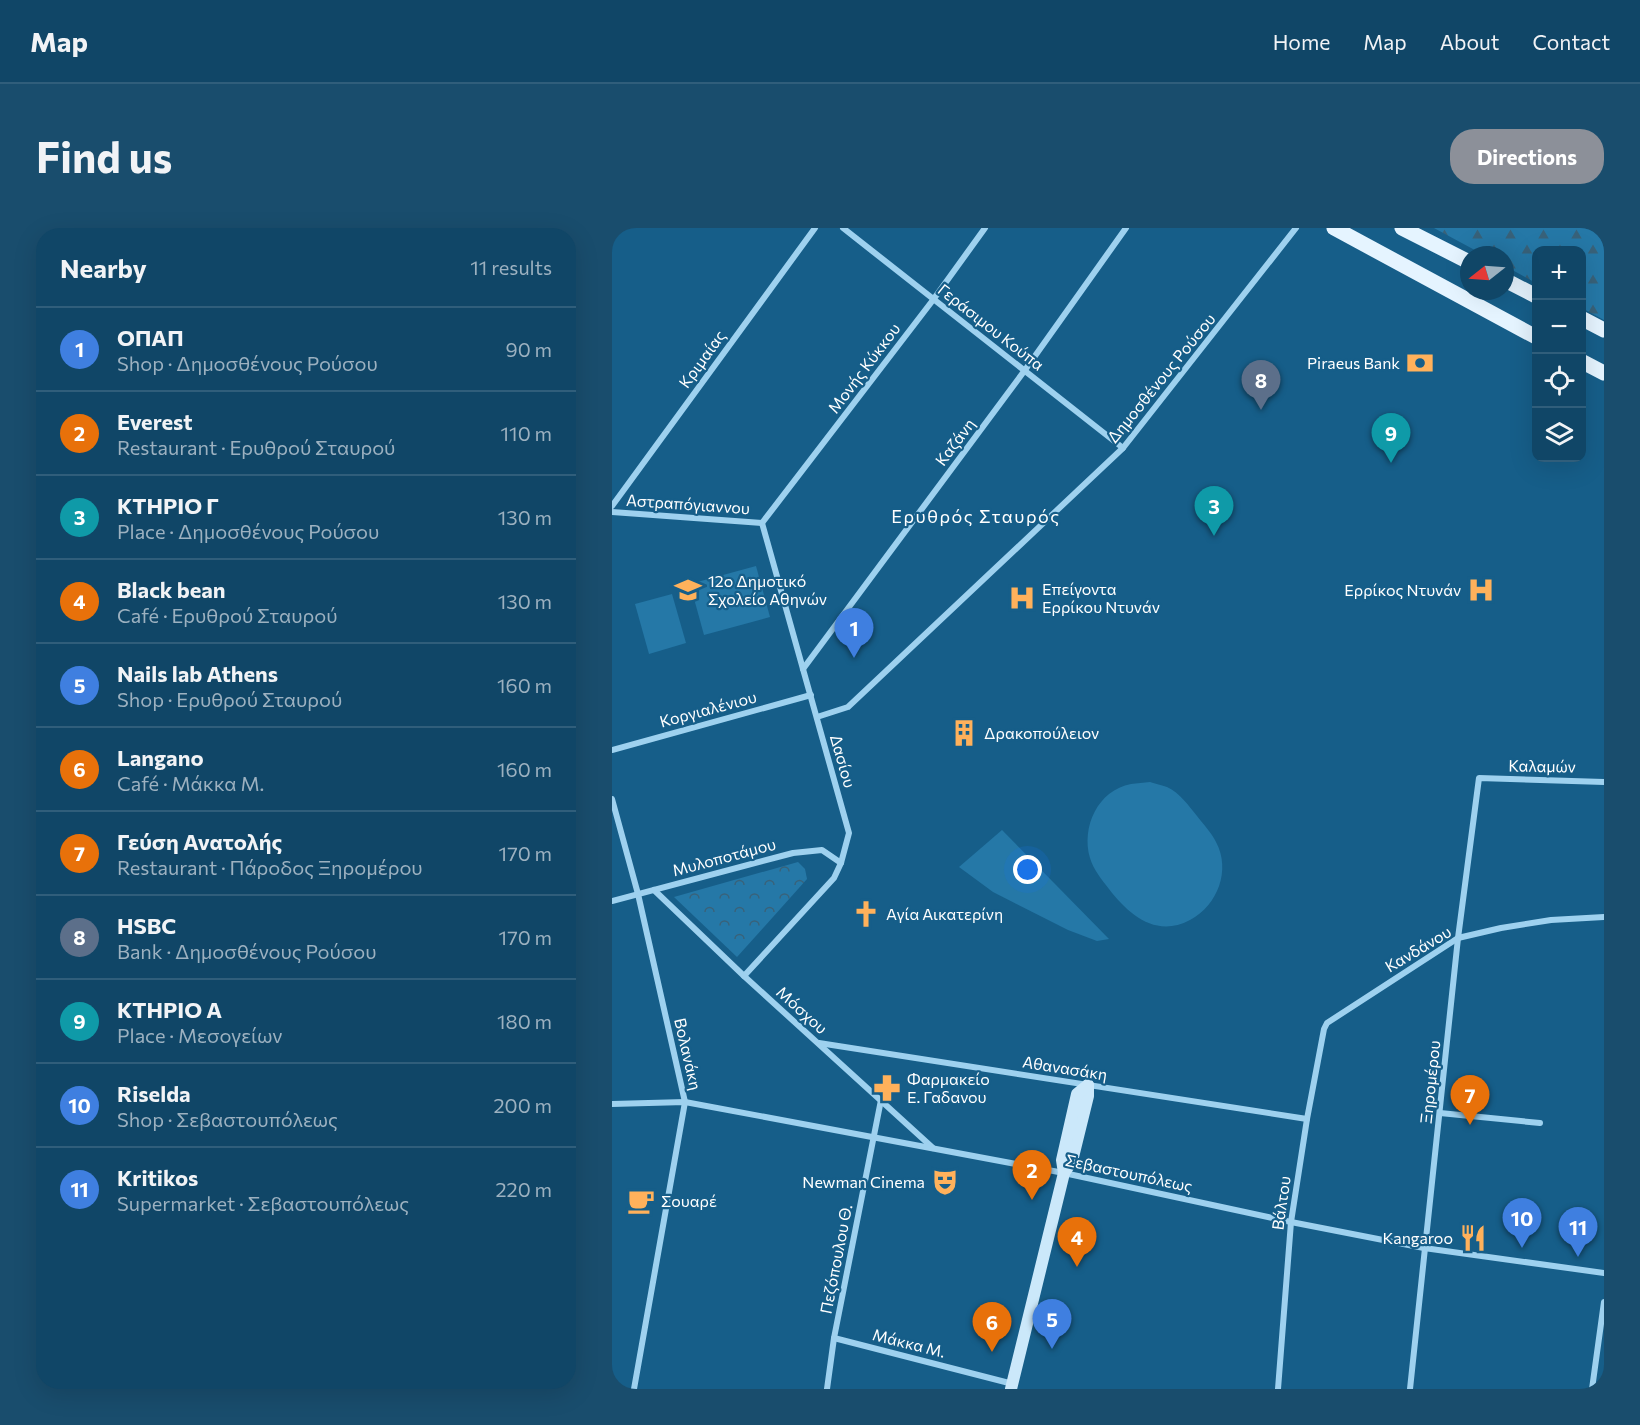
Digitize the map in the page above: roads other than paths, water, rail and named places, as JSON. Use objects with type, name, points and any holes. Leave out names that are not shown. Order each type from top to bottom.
[{"type":"main road","points":[[1334,228],[1532,335]]},
{"type":"main road","points":[[1402,228],[1460,257]]},
{"type":"main road","points":[[1514,285],[1532,294]]},
{"type":"main road","points":[[1586,321],[1604,330]]},
{"type":"main road","points":[[1586,364],[1604,374]]},
{"type":"street","points":[[612,236],[618,228]]},
{"type":"street","name":"Κριμαίας","points":[[612,506],[814,228]]},
{"type":"street","name":"Γεράσιμου Κούπα","points":[[843,228],[1123,448]]},
{"type":"street","name":"Μονής Κύκκου","points":[[762,523],[933,300],[985,228]]},
{"type":"street","name":"Καζάνη","points":[[803,669],[1025,370],[1125,228]]},
{"type":"street","name":"Δημοσθένους Ρούσου","points":[[816,717],[848,707],[1123,448],[1296,228]]},
{"type":"street","name":"Αστραπόγιαννου","points":[[612,512],[762,523]]},
{"type":"street","name":"Δασίου","points":[[744,976],[834,878],[849,833],[762,523]]},
{"type":"street","name":"Κοργιαλένιου","points":[[612,750],[810,695]]},
{"type":"street","name":"Καλαμών","points":[[1479,778],[1604,782]]},
{"type":"street","name":"Ξηρομέρου","points":[[1410,1389],[1458,938],[1479,778]]},
{"type":"street","name":"Βολανάκη","points":[[612,799],[638,894],[685,1102],[634,1389]]},
{"type":"street","name":"Μυλοποτάμου","points":[[612,900],[794,853],[822,850],[841,862]]},
{"type":"street","name":"Μόσχου","points":[[654,890],[744,976],[933,1148]]},
{"type":"street","name":"Κανδάνου","points":[[1327,1023],[1458,938],[1551,920],[1604,917]]},
{"type":"street","name":"Βάλτου","points":[[1278,1389],[1291,1222],[1307,1119],[1327,1023]]},
{"type":"street","name":"Αθανασάκη","points":[[819,1043],[1307,1119]]},
{"type":"street","points":[[1012,1387],[1064,1173],[1072,1161],[1088,1096],[1088,1085]]},
{"type":"street","name":"Πεζόπουλου Θ.","points":[[827,1389],[834,1338],[881,1100]]},
{"type":"street","name":"Σεβαστουπόλεως","points":[[612,1104],[685,1102],[1064,1173],[1291,1222],[1425,1248],[1604,1274]]},
{"type":"street","points":[[1440,1113],[1540,1123]]},
{"type":"street","points":[[1592,1389],[1604,1302]]},
{"type":"street","name":"Μάκκα Μ.","points":[[834,1338],[1012,1387]]},
{"type":"place","name":"Piraeus Bank","points":[[1420,363]]},
{"type":"place","name":"HSBC","points":[[1261,410]]},
{"type":"place","name":"ΚΤΗΡΙΟ Α","points":[[1391,463]]},
{"type":"place","name":"ΚΤΗΡΙΟ Γ","points":[[1214,536]]},
{"type":"place","name":"12ο Δημοτικό Σχολείο Αθηνών","points":[[688,590]]},
{"type":"place","name":"Ερρίκος Ντυνάν","points":[[1481,590]]},
{"type":"place","name":"Επείγοντα Ερρίκου Ντυνάν","points":[[1022,598]]},
{"type":"place","name":"ΟΠΑΠ","points":[[854,658]]},
{"type":"place","name":"Δρακοπούλειον","points":[[964,733]]},
{"type":"place","name":"Αγία Αικατερίνη","points":[[866,914]]},
{"type":"place","name":"Φαρμακείο Ε. Γαδανου","points":[[887,1088]]},
{"type":"place","name":"Γεύση Ανατολής","points":[[1470,1125]]},
{"type":"place","name":"Newman Cinema","points":[[945,1182]]},
{"type":"place","name":"Everest","points":[[1032,1200]]},
{"type":"place","name":"Σουαρέ","points":[[641,1201]]},
{"type":"place","name":"Kangaroo","points":[[1473,1238]]},
{"type":"place","name":"Riselda","points":[[1522,1248]]},
{"type":"place","name":"Kritikos","points":[[1578,1257]]},
{"type":"place","name":"Black bean","points":[[1077,1267]]},
{"type":"place","name":"Nails lab Athens","points":[[1052,1349]]},
{"type":"place","name":"Langano","points":[[992,1352]]},
{"type":"district","name":"Ερυθρός Σταυρός","points":[[976,517]]}]
